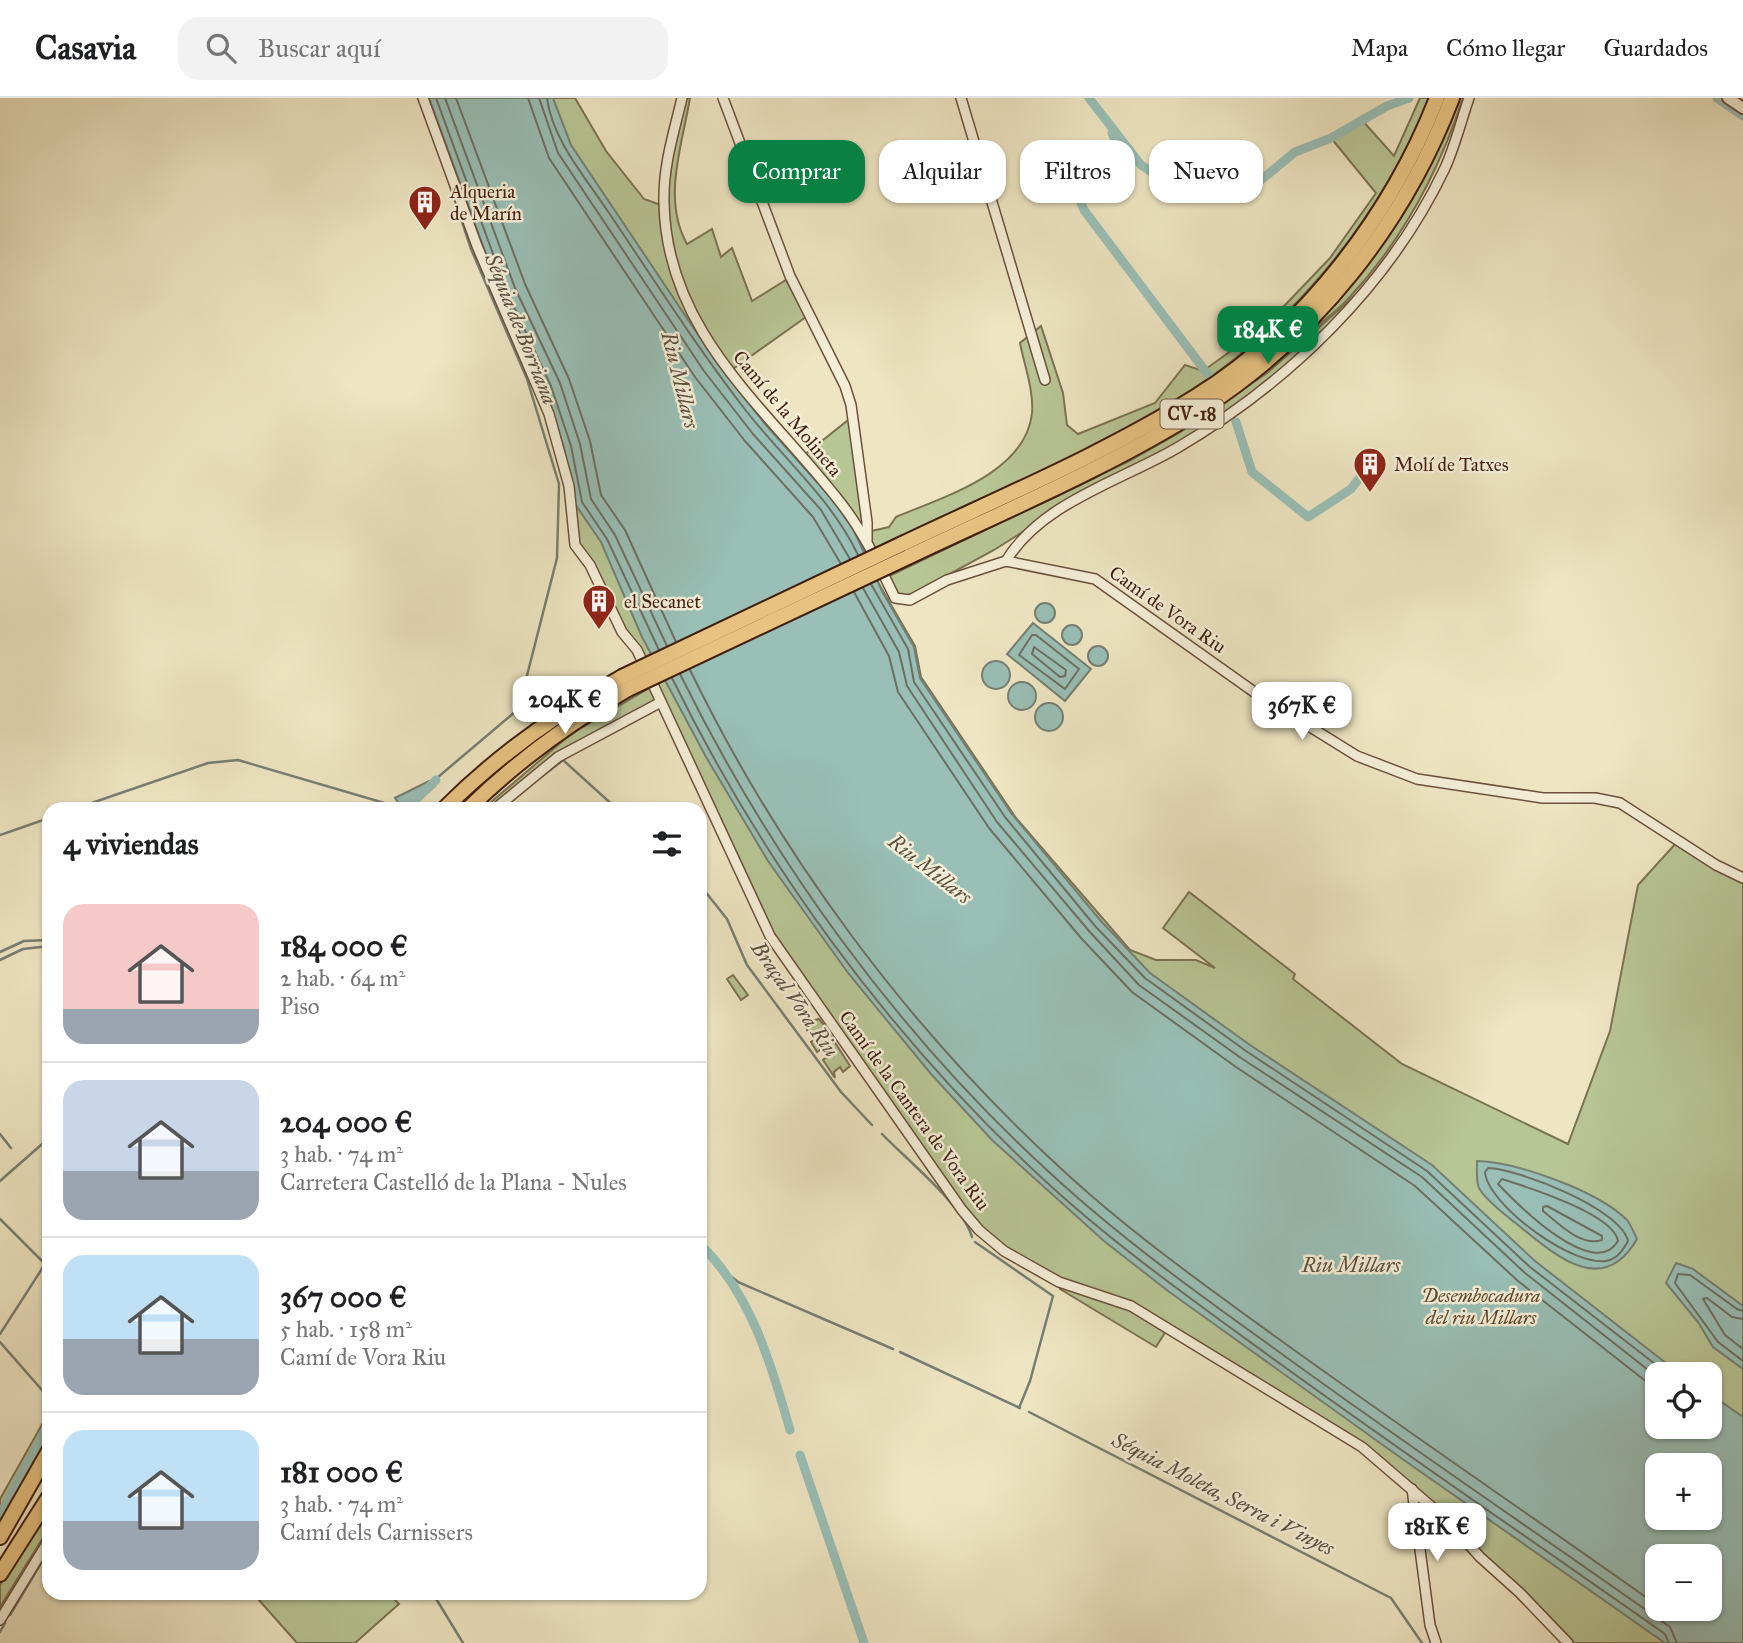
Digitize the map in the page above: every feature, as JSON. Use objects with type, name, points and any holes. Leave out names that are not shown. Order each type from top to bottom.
[{"type":"main road","name":"CV-18","points":[[452,802],[508,750],[557,715],[905,550],[1120,440],[1199,395],[1248,359],[1296,315],[1366,231],[1399,180],[1437,98]]},
{"type":"main road","name":"CV-18","points":[[905,550],[1127,453],[1203,407],[1257,368],[1307,323],[1378,239],[1410,188],[1439,132],[1452,98]]},
{"type":"main road","name":"CV-18","points":[[475,802],[524,757],[625,683]]},
{"type":"main road","points":[[0,1537],[42,1463]]},
{"type":"main road","points":[[0,1574],[42,1508]]},
{"type":"street","name":"Camí de la Cantera de Vora Riu","points":[[423,98],[477,246],[549,414],[569,486],[575,545],[590,565],[622,632],[637,650],[774,943],[962,1210],[979,1230],[1004,1251],[1059,1282],[1131,1306],[1245,1373],[1362,1447],[1412,1489],[1568,1643]]},
{"type":"street","name":"Camí de la Molineta","points":[[682,98],[664,173],[663,204],[673,257],[702,333],[736,383],[840,503],[867,542]]},
{"type":"street","name":"Camí de Vora Riu","points":[[723,98],[790,276],[848,395],[867,522],[867,542],[895,598],[902,601],[911,600],[947,580],[1006,561],[1096,579],[1311,729],[1382,767],[1417,779],[1530,796],[1606,799],[1620,803],[1716,865],[1743,878]]},
{"type":"street","points":[[961,98],[1045,380]]},
{"type":"street","points":[[1006,561],[1034,528],[1232,413],[1313,346],[1352,307],[1410,229],[1446,167],[1469,98]]},
{"type":"street","points":[[1728,98],[1743,108]]},
{"type":"street","points":[[503,802],[558,757],[661,702]]},
{"type":"street","points":[[1412,1489],[1430,1625],[1436,1643]]},
{"type":"street","points":[[0,1620],[42,1551]]},
{"type":"green space","name":"Riu Millars","points":[[428,98],[575,98],[606,151],[644,199],[661,205],[696,331],[765,423],[834,499],[855,529],[879,584],[915,646],[921,677],[1016,818],[1130,950],[1156,960],[1196,960],[1215,968],[1163,928],[1189,892],[1295,974],[1293,979],[1402,1064],[1568,1144],[1610,1031],[1638,885],[1677,842],[1743,880],[1743,1643],[1574,1643],[1516,1585],[1376,1455],[1131,1305],[1060,1281],[1020,1259],[980,1229],[779,947],[623,628],[578,544],[573,485]]},
{"type":"green space","points":[[685,98],[690,98],[679,153],[675,191],[680,227],[687,244],[712,229],[721,257],[732,248],[752,301],[786,280],[806,317],[730,371],[691,301],[681,276],[667,224],[667,171]]},
{"type":"green space","points":[[1420,98],[1430,98],[1408,145],[1354,234],[1287,312],[1249,347],[1208,379],[1129,427],[873,551],[871,531],[889,527],[896,517],[979,480],[1015,452],[1026,434],[1032,413],[1030,387],[1020,343],[1041,326],[1063,393],[1067,425],[1078,434],[1155,403],[1185,365],[1203,371],[1264,327],[1330,258],[1376,193],[1331,138],[1362,120],[1394,156]]},
{"type":"green space","points":[[1459,98],[1463,98],[1443,152],[1417,204],[1386,253],[1349,298],[1295,343],[1326,311]]},
{"type":"green space","points":[[1358,293],[1341,315],[1285,367],[1225,414],[1172,447],[1070,502],[994,550],[913,594],[898,596],[887,577],[1129,461],[1179,433],[1267,373]]},
{"type":"green space","points":[[852,417],[866,539],[803,456]]},
{"type":"green space","points":[[653,686],[659,701],[560,754],[501,802],[491,802],[571,734]]},
{"type":"green space","points":[[733,975],[748,995],[741,1000],[727,979]]},
{"type":"green space","points":[[819,1019],[824,1025],[821,1033],[827,1030],[850,1066],[843,1072],[840,1067],[834,1072],[835,1078],[823,1060],[830,1054],[824,1047],[817,1052],[811,1042],[819,1035],[811,1034],[807,1030],[808,1022]]},
{"type":"green space","points":[[1060,1283],[1131,1307],[1168,1328],[1156,1347],[1060,1289]]},
{"type":"green space","points":[[42,1424],[42,1451],[0,1526],[0,1499]]},
{"type":"green space","points":[[42,1518],[42,1539],[0,1607],[0,1585]]},
{"type":"green space","points":[[259,1600],[395,1600],[399,1604],[355,1643],[297,1643]]},
{"type":"water","name":"Riu Millars","points":[[429,98],[553,98],[571,145],[717,363],[765,424],[833,500],[853,529],[883,593],[914,647],[920,678],[1011,813],[1101,921],[1150,973],[1250,1045],[1432,1165],[1535,1261],[1665,1362],[1645,1362],[1645,1439],[1722,1439],[1722,1402],[1743,1417],[1743,1643],[1665,1643],[1168,1291],[1104,1241],[992,1140],[931,1074],[848,973],[768,861],[706,757],[642,637],[601,542],[575,504],[564,448],[545,388],[501,295]]},
{"type":"water","points":[[1045,603],[1052,606],[1055,613],[1052,620],[1045,623],[1038,620],[1035,613],[1038,606]]},
{"type":"water","points":[[1033,623],[1091,669],[1065,701],[1007,654]]},
{"type":"water","points":[[1072,625],[1079,628],[1082,635],[1079,642],[1072,645],[1065,642],[1062,635],[1065,628]]},
{"type":"water","points":[[1098,646],[1105,649],[1108,656],[1105,663],[1098,666],[1091,663],[1088,656],[1091,649]]},
{"type":"water","points":[[996,661],[1006,665],[1010,675],[1006,685],[996,689],[986,685],[982,675],[986,665]]},
{"type":"water","points":[[1022,682],[1032,686],[1036,696],[1032,706],[1022,710],[1012,706],[1008,696],[1012,686]]},
{"type":"water","points":[[1049,703],[1059,707],[1063,717],[1059,727],[1049,731],[1039,727],[1035,717],[1039,707]]},
{"type":"water","points":[[429,781],[435,786],[418,802],[398,802],[395,798]]},
{"type":"water","points":[[1477,1161],[1534,1172],[1577,1189],[1614,1209],[1627,1220],[1637,1239],[1624,1257],[1609,1266],[1594,1269],[1563,1259],[1486,1198],[1478,1185]]},
{"type":"water","points":[[1676,1263],[1693,1269],[1743,1306],[1743,1369],[1713,1347],[1698,1322],[1666,1283]]},
{"type":"waterway","name":"Séquia de Borriana","points":[[418,98],[426,118]]},
{"type":"waterway","points":[[1089,98],[1141,165],[1190,198],[1244,194],[1295,152],[1331,138],[1387,106],[1409,98]]},
{"type":"waterway","points":[[1717,98],[1743,116]]},
{"type":"waterway","points":[[1112,133],[1116,143],[1114,149],[1083,181],[1077,193],[1084,210],[1209,376]]},
{"type":"waterway","name":"Séquia de Borriana","points":[[431,783],[516,711],[557,558],[559,484],[527,379],[471,249],[447,176]]},
{"type":"waterway","points":[[1236,422],[1252,472],[1308,517],[1351,489],[1364,472]]},
{"type":"waterway","points":[[94,802],[208,763],[238,760],[381,802]]},
{"type":"waterway","name":"Braçal Vora Riu","points":[[563,760],[609,802]]},
{"type":"waterway","points":[[537,780],[562,761]]},
{"type":"waterway","points":[[413,802],[436,780]]},
{"type":"waterway","points":[[0,835],[42,820]]},
{"type":"waterway","name":"Braçal Vora Riu","points":[[707,894],[727,919],[747,965],[841,1092],[872,1125]]},
{"type":"waterway","points":[[0,952],[24,941],[42,940]]},
{"type":"waterway","points":[[0,960],[23,949],[42,947]]},
{"type":"waterway","points":[[0,1134],[11,1148]]},
{"type":"waterway","name":"Braçal Vora Riu","points":[[882,1134],[946,1197],[967,1224],[972,1237]]},
{"type":"waterway","points":[[0,1181],[42,1144]]},
{"type":"waterway","points":[[0,1219],[42,1261]]},
{"type":"waterway","name":"Braçal Vora Riu","points":[[975,1242],[1053,1296],[1030,1381],[1019,1408]]},
{"type":"waterway","points":[[707,1252],[746,1307],[767,1355],[790,1430]]},
{"type":"waterway","points":[[0,1334],[42,1269]]},
{"type":"waterway","name":"Séquia Moleta, Serra i Vinyes","points":[[727,1273],[738,1282],[893,1349]]},
{"type":"waterway","points":[[0,1342],[42,1390]]},
{"type":"waterway","name":"Séquia Moleta, Serra i Vinyes","points":[[900,1352],[1020,1408]]},
{"type":"waterway","name":"Séquia Moleta, Serra i Vinyes","points":[[1029,1412],[1391,1598],[1422,1643]]},
{"type":"waterway","points":[[0,1515],[42,1436]]},
{"type":"waterway","points":[[800,1455],[864,1643]]},
{"type":"waterway","points":[[10,1615],[42,1562]]},
{"type":"waterway","points":[[437,1600],[463,1643]]},
{"type":"waterway","points":[[0,1632],[5,1623]]},
{"type":"place","name":"Alqueria de Marín","points":[[425,232]]},
{"type":"place","name":"Molí de Tatxes","points":[[1370,494]]},
{"type":"place","name":"el Secanet","points":[[599,631]]},
{"type":"park label","name":"Desembocadura del riu Millars","points":[[1481,1306]]}]
